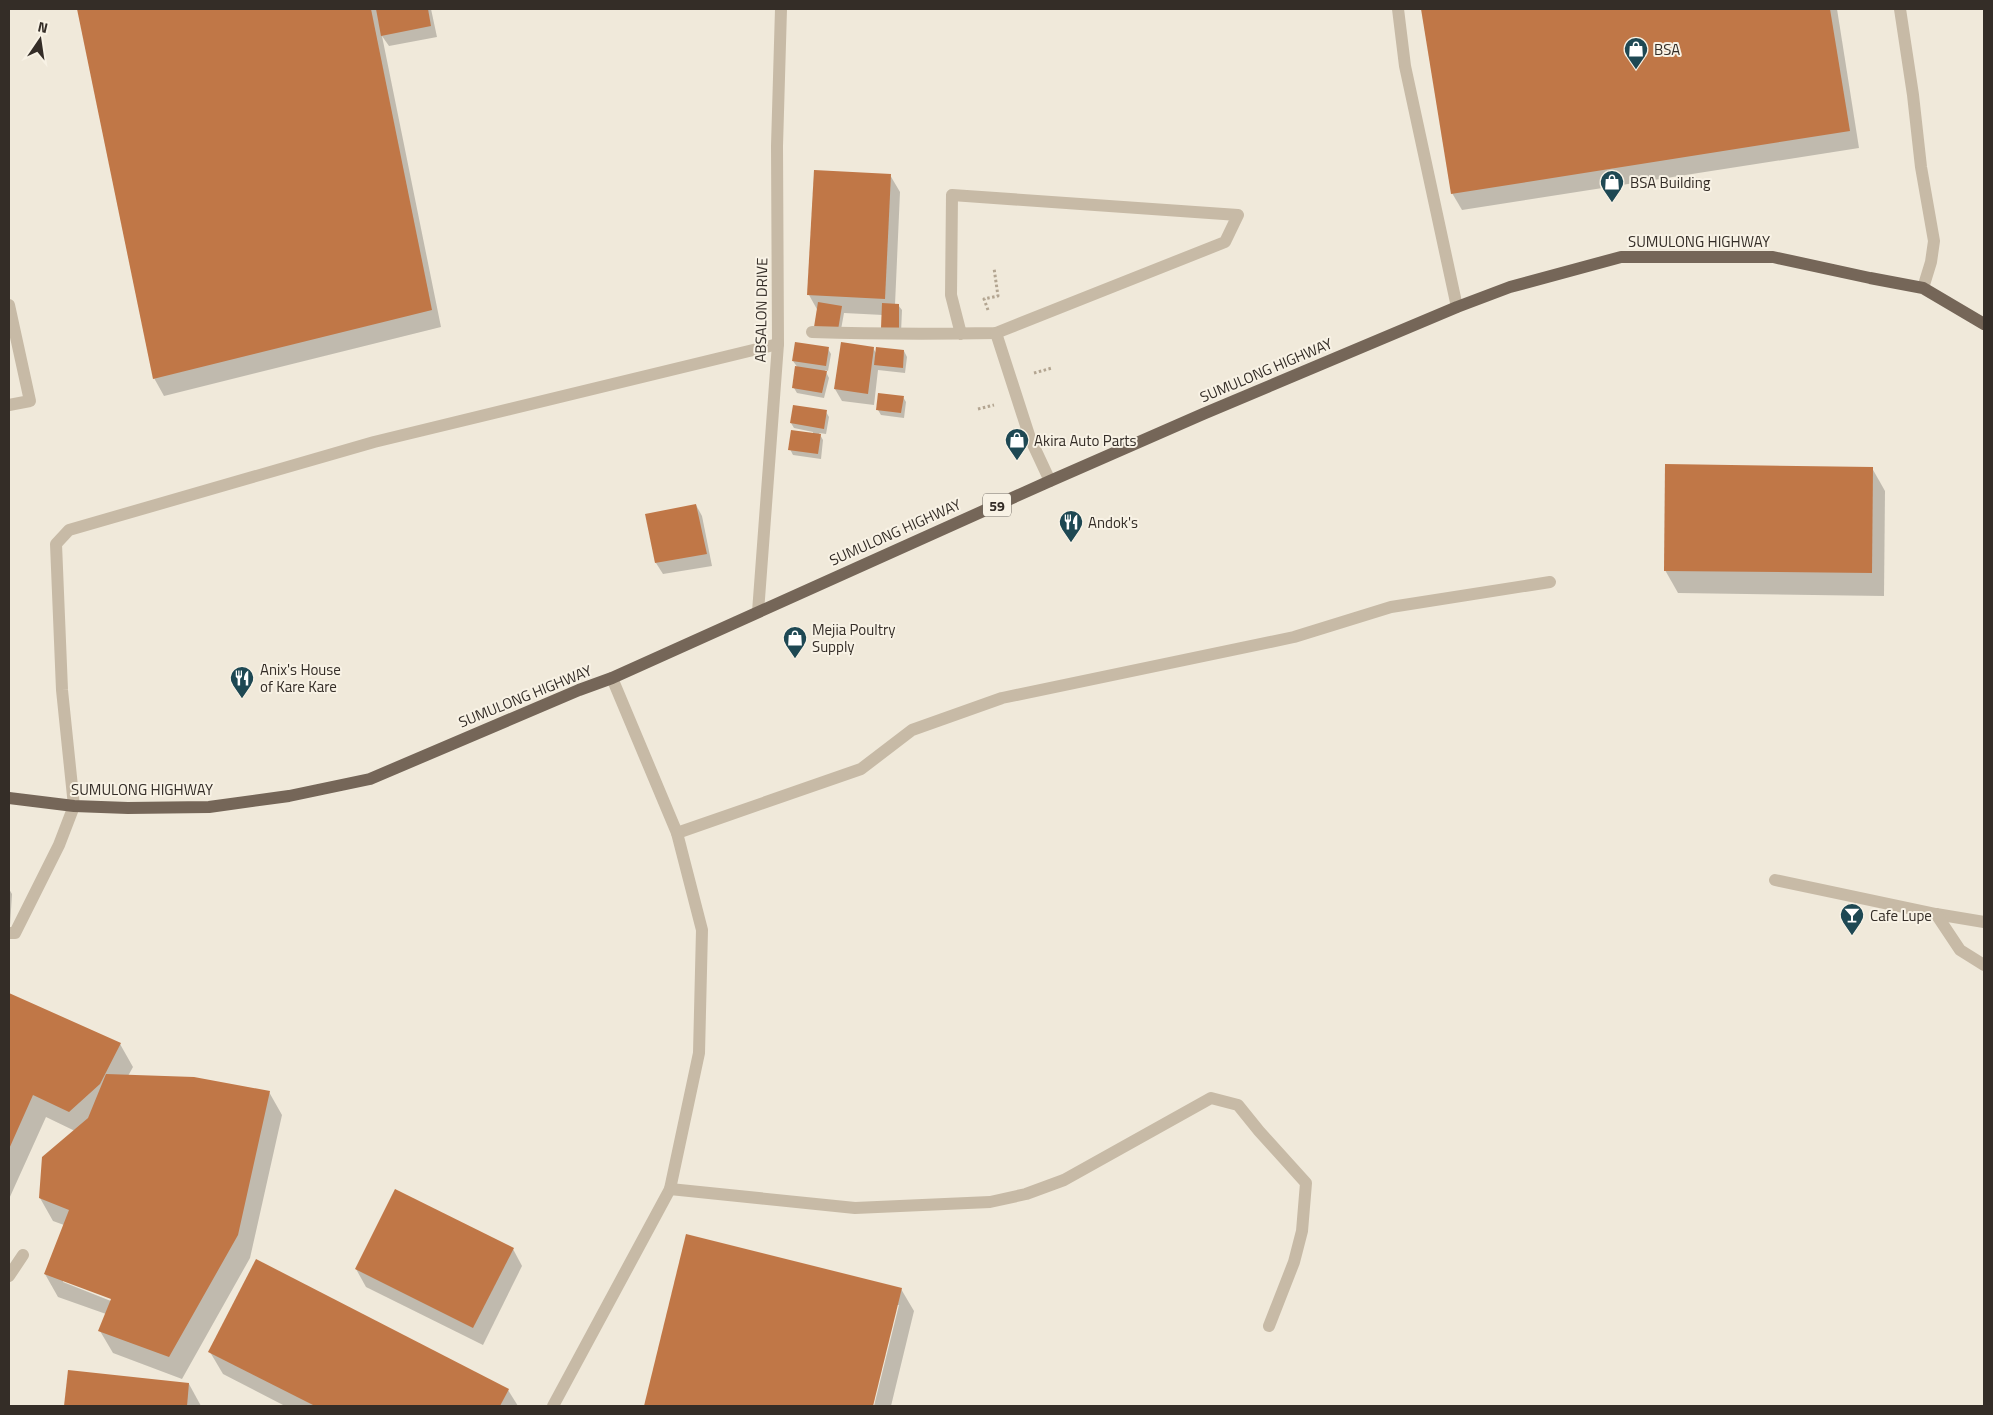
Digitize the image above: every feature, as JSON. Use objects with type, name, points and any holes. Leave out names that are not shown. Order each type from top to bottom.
[{"type":"main road","name":"SUMULONG HIGHWAY","points":[[9,798],[74,806],[128,808],[209,807],[289,796],[370,778],[579,690],[612,678],[1050,481],[1457,307],[1510,287],[1622,257],[1773,257],[1923,288],[1984,324]]},
{"type":"street","name":"ABSALON DRIVE","points":[[758,612],[778,344],[777,146],[781,9]]},
{"type":"street","points":[[1398,9],[1405,66],[1457,307]]},
{"type":"street","points":[[1900,9],[1913,95],[1921,167],[1934,241],[1931,262],[1923,288]]},
{"type":"street","points":[[812,332],[864,334],[961,334],[996,333],[1226,242],[1238,215],[952,194],[951,295],[961,334]]},
{"type":"street","points":[[9,305],[30,401],[9,405]]},
{"type":"street","points":[[996,333],[1030,438],[1050,481]]},
{"type":"street","points":[[9,933],[15,933],[29,904],[38,892],[74,806],[62,690],[56,544],[69,530],[374,442],[778,344]]},
{"type":"street","points":[[677,834],[861,770],[912,730],[1002,698],[1294,637],[1391,607],[1550,582]]},
{"type":"street","points":[[552,1406],[670,1189],[699,1053],[702,930],[677,834],[612,678]]},
{"type":"street","points":[[1775,880],[1936,914],[1984,922]]},
{"type":"street","points":[[1936,914],[1960,950],[1984,965]]},
{"type":"street","points":[[670,1189],[855,1208],[990,1202],[1026,1194],[1064,1180],[1212,1098],[1238,1105],[1306,1183],[1302,1231],[1294,1262],[1269,1326]]},
{"type":"street","points":[[9,1276],[23,1254]]},
{"type":"path","points":[[984,299],[998,296],[994,268]]},
{"type":"building","points":[[77,9],[371,9],[432,310],[153,379]]},
{"type":"building","points":[[376,9],[428,9],[431,26],[381,36]]},
{"type":"building","name":"BSA","points":[[1421,9],[1830,9],[1850,131],[1451,194]]},
{"type":"building","points":[[814,170],[891,174],[885,299],[807,295]]},
{"type":"building","points":[[818,302],[842,306],[838,330],[814,327]]},
{"type":"building","points":[[882,303],[899,304],[899,328],[881,328]]},
{"type":"building","points":[[795,342],[829,347],[826,366],[792,361]]},
{"type":"building","points":[[841,342],[874,347],[868,394],[834,389]]},
{"type":"building","points":[[876,347],[904,350],[903,368],[874,365]]},
{"type":"building","points":[[795,366],[827,371],[822,393],[792,388]]},
{"type":"building","points":[[878,393],[904,396],[901,413],[876,410]]},
{"type":"building","points":[[793,405],[827,410],[824,429],[790,423]]},
{"type":"building","points":[[791,430],[821,434],[818,454],[788,450]]},
{"type":"building","points":[[1665,464],[1873,467],[1872,573],[1664,571]]},
{"type":"building","points":[[696,504],[707,554],[655,563],[645,514]]},
{"type":"building","points":[[9,993],[121,1043],[100,1084],[69,1112],[33,1095],[9,1149]]},
{"type":"building","points":[[106,1074],[194,1077],[270,1091],[238,1235],[169,1357],[98,1331],[111,1299],[44,1274],[69,1210],[39,1198],[42,1157],[88,1118]]},
{"type":"building","points":[[395,1189],[514,1248],[473,1328],[355,1269]]},
{"type":"building","points":[[686,1234],[902,1288],[873,1406],[644,1406]]},
{"type":"building","points":[[256,1259],[509,1389],[500,1406],[315,1406],[208,1352]]},
{"type":"building","points":[[68,1370],[189,1383],[187,1406],[64,1406]]},
{"type":"place","name":"BSA","points":[[1636,70]]},
{"type":"place","name":"BSA Building","points":[[1612,203]]},
{"type":"place","name":"Akira Auto Parts","points":[[1017,461]]},
{"type":"place","name":"Andok's","points":[[1071,543]]},
{"type":"place","name":"Mejia Poultry Supply","points":[[795,659]]},
{"type":"place","name":"Anix's House of Kare Kare","points":[[242,699]]},
{"type":"place","name":"Cafe Lupe","points":[[1852,936]]}]
